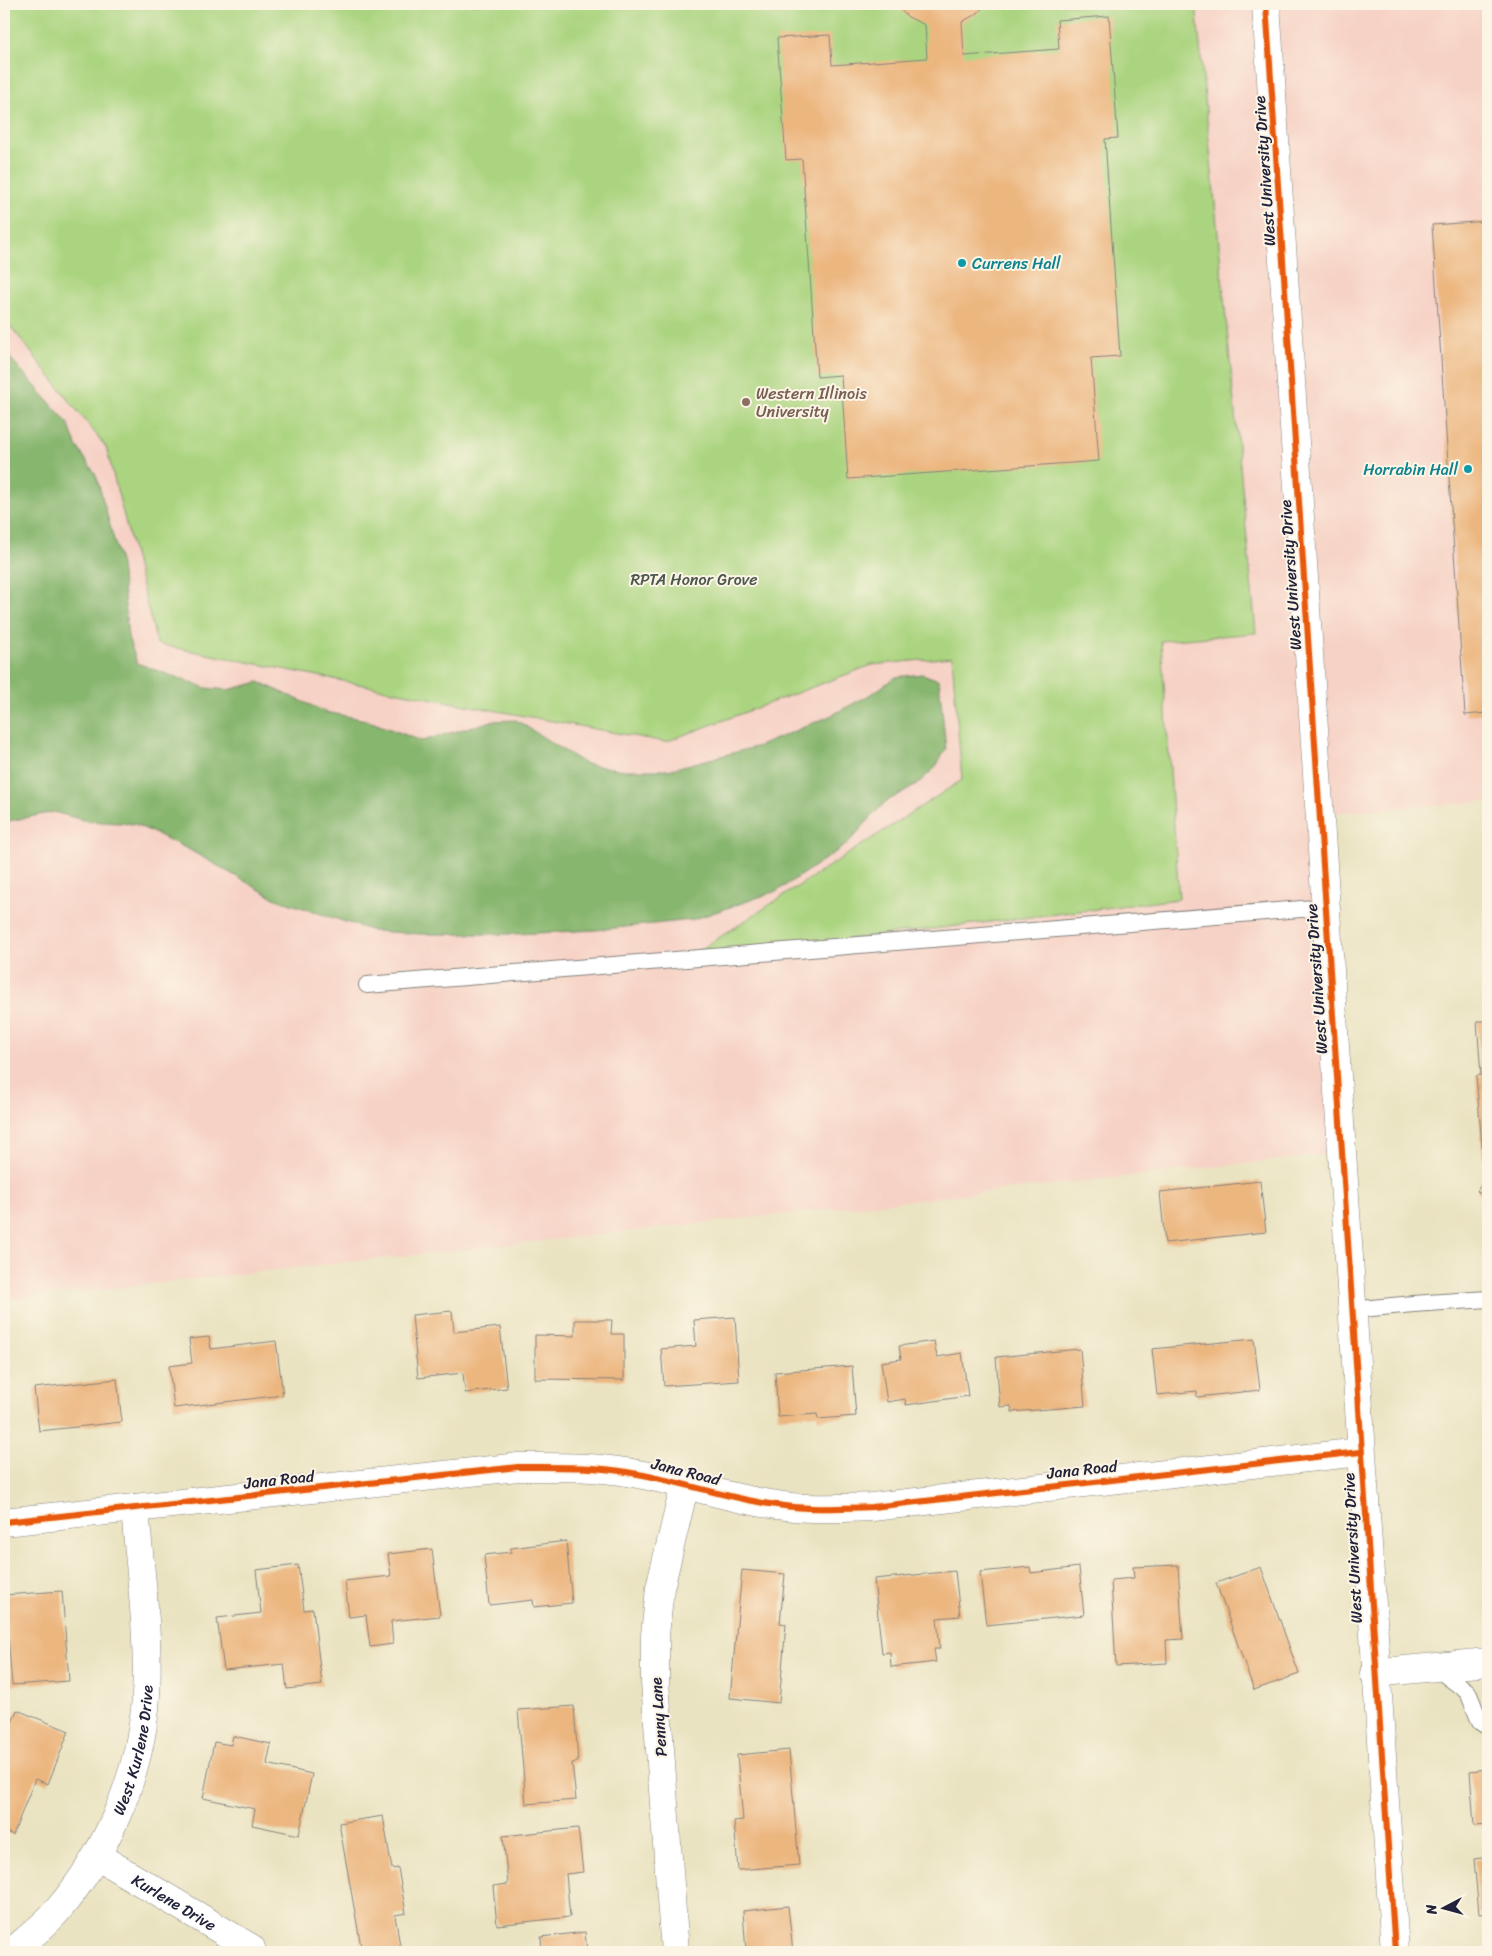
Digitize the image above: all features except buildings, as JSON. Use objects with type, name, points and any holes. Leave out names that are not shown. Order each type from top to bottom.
[{"type":"street","name":"West University Drive","points":[[1266,4],[1326,907],[1374,1673],[1395,1952]]},
{"type":"street","name":"Jana Road","points":[[4,1522],[518,1467],[574,1467],[630,1472],[685,1484],[731,1497],[778,1506],[824,1509],[872,1507],[1360,1452]]},
{"type":"street","name":"Penny Lane","points":[[675,1952],[655,1682],[655,1635],[660,1588],[685,1484]]},
{"type":"street","name":"West Kurlene Drive","points":[[12,1952],[57,1912],[97,1856],[120,1808],[136,1760],[145,1709],[147,1658],[135,1508]]},
{"type":"street","points":[[1374,1673],[1488,1662]]},
{"type":"street","name":"Kurlene Drive","points":[[97,1856],[251,1948]]},
{"type":"lane","points":[[367,985],[1326,907]]},
{"type":"lane","points":[[1351,1310],[1488,1299]]},
{"type":"lane","points":[[1435,1667],[1468,1692],[1480,1722],[1488,1727]]},
{"type":"shaded area","name":"Western Illinois University","points":[[4,4],[1488,4],[1488,801],[1320,814],[1341,1153],[4,1300]]},
{"type":"green space","name":"RPTA Honor Grove","points":[[4,4],[1196,4],[1256,633],[1161,641],[1179,899],[686,959],[962,780],[952,657],[872,665],[665,742],[444,701],[157,644],[106,447],[4,318]]},
{"type":"green space","points":[[4,351],[68,423],[76,445],[96,475],[121,565],[128,637],[137,663],[206,688],[228,690],[259,682],[326,712],[366,720],[422,741],[492,721],[516,720],[585,764],[625,770],[668,770],[759,746],[830,716],[873,693],[896,677],[922,674],[939,680],[946,749],[935,768],[915,786],[885,802],[846,845],[777,891],[692,920],[596,930],[517,934],[421,934],[373,931],[276,899],[188,849],[135,824],[87,821],[54,812],[4,822]]},
{"type":"cycle path","points":[[1266,4],[1377,1709],[1395,1952]]},
{"type":"cycle path","points":[[4,1522],[518,1467],[575,1467],[618,1471],[650,1476],[741,1499],[789,1507],[872,1507],[1360,1452]]},
{"type":"place","name":"Currens Hall","points":[[962,263]]},
{"type":"place","name":"Western Illinois University","points":[[746,402]]},
{"type":"place","name":"Horrabin Hall","points":[[1468,469]]}]
